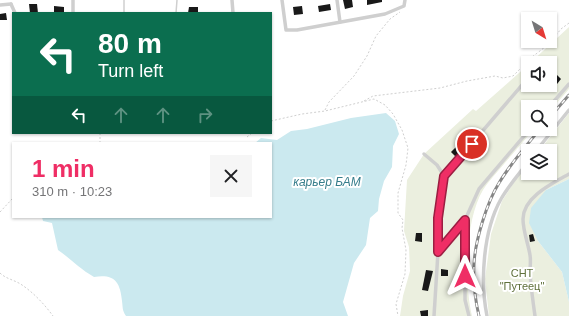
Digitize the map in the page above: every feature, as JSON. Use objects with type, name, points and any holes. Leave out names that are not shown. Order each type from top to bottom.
[{"type":"street","points":[[73,0],[73,12]]},
{"type":"street","points":[[232,0],[233,12]]},
{"type":"street","points":[[282,0],[286,30],[297,30],[385,14],[404,6],[405,0]]},
{"type":"street","points":[[336,0],[340,22]]},
{"type":"street","points":[[0,5],[13,2],[15,12]]},
{"type":"street","points":[[555,100],[569,84]]},
{"type":"street","points":[[434,316],[438,252],[438,218],[444,176],[521,86]]},
{"type":"street","points":[[542,144],[569,110]]},
{"type":"street","points":[[438,252],[465,220],[479,189],[524,136]]},
{"type":"street","points":[[424,154],[437,166],[444,176]]},
{"type":"street","points":[[488,316],[483,281],[488,236],[500,201],[508,187],[521,171]]},
{"type":"street","points":[[535,316],[530,274],[530,255],[523,223],[525,208],[534,197],[549,184],[569,174]]},
{"type":"street","points":[[465,220],[465,300],[469,316]]},
{"type":"lane","points":[[124,0],[124,12]]},
{"type":"lane","points":[[176,12],[177,0]]},
{"type":"path","points":[[325,111],[329,102],[354,76],[367,56],[376,36],[390,18],[402,11],[404,6]]},
{"type":"path","points":[[362,102],[373,96],[440,88],[495,76],[503,78],[512,76],[532,57],[549,44],[561,29],[569,23]]},
{"type":"path","points":[[272,121],[302,114],[325,111],[374,99],[385,105],[393,114],[402,130],[408,148],[406,165],[398,193],[398,213],[403,220],[402,228],[406,250],[405,274],[396,304],[398,316]]},
{"type":"path","points":[[247,137],[251,134]]},
{"type":"path","points":[[0,212],[12,199]]},
{"type":"path","points":[[0,278],[1,274],[22,285],[48,309],[53,316]]},
{"type":"green space","name":"СНТ \"Путеец\"","points":[[569,27],[569,89],[557,103],[557,100],[521,100],[521,136],[528,136],[488,182],[477,203],[470,234],[467,270],[469,302],[472,316],[400,316],[403,296],[410,271],[409,247],[404,231],[407,180],[424,154],[473,109],[476,111],[521,71],[521,92],[557,92],[557,56],[538,56],[546,48],[557,48],[557,38]]},
{"type":"green space","name":"СНТ \"Путеец\"","points":[[569,113],[569,179],[546,190],[538,241],[562,272],[569,302],[569,316],[489,316],[485,279],[491,234],[502,201],[521,173],[521,180],[557,180],[557,144],[545,144],[551,136],[557,136],[557,128]]},
{"type":"water","name":"карьер БАМ","points":[[386,113],[395,121],[399,134],[393,146],[392,167],[384,181],[379,199],[378,211],[370,218],[366,245],[354,263],[343,302],[348,316],[126,316],[123,310],[120,288],[115,280],[101,276],[94,277],[84,271],[58,250],[52,223],[43,221],[42,218],[272,218],[272,142],[256,142],[261,138],[277,140],[291,131],[307,129],[351,118]]},
{"type":"water","points":[[569,179],[569,302],[562,272],[538,241],[529,223],[531,208],[546,190]]},
{"type":"building","points":[[343,0],[352,0],[353,7],[345,9]]},
{"type":"building","points":[[367,0],[382,0],[382,2],[367,5]]},
{"type":"building","points":[[29,4],[37,4],[38,12],[30,12]]},
{"type":"building","points":[[330,4],[331,10],[319,12],[318,6]]},
{"type":"building","points":[[54,6],[64,7],[64,12],[54,12]]},
{"type":"building","points":[[302,6],[303,14],[294,15],[293,7]]},
{"type":"building","points":[[189,7],[198,7],[198,12],[188,12]]},
{"type":"building","points":[[6,13],[7,20],[0,20],[0,14]]},
{"type":"building","points":[[557,75],[561,79],[557,84]]},
{"type":"building","points":[[456,147],[461,151],[456,157],[451,152]]},
{"type":"building","points":[[416,233],[422,233],[422,242],[415,241]]},
{"type":"building","points":[[533,234],[535,241],[530,242],[529,235]]},
{"type":"building","points":[[441,269],[448,270],[448,276],[441,276]]},
{"type":"building","points":[[426,270],[433,271],[428,291],[422,290]]},
{"type":"building","points":[[428,310],[428,316],[421,316],[420,311]]},
{"type":"railway","points":[[557,109],[569,95]]},
{"type":"railway","points":[[479,316],[476,303],[474,264],[482,222],[490,200],[499,183],[534,136]]},
{"type":"route","points":[[465,276],[465,220],[438,252],[438,218],[444,176],[472,144]]}]
